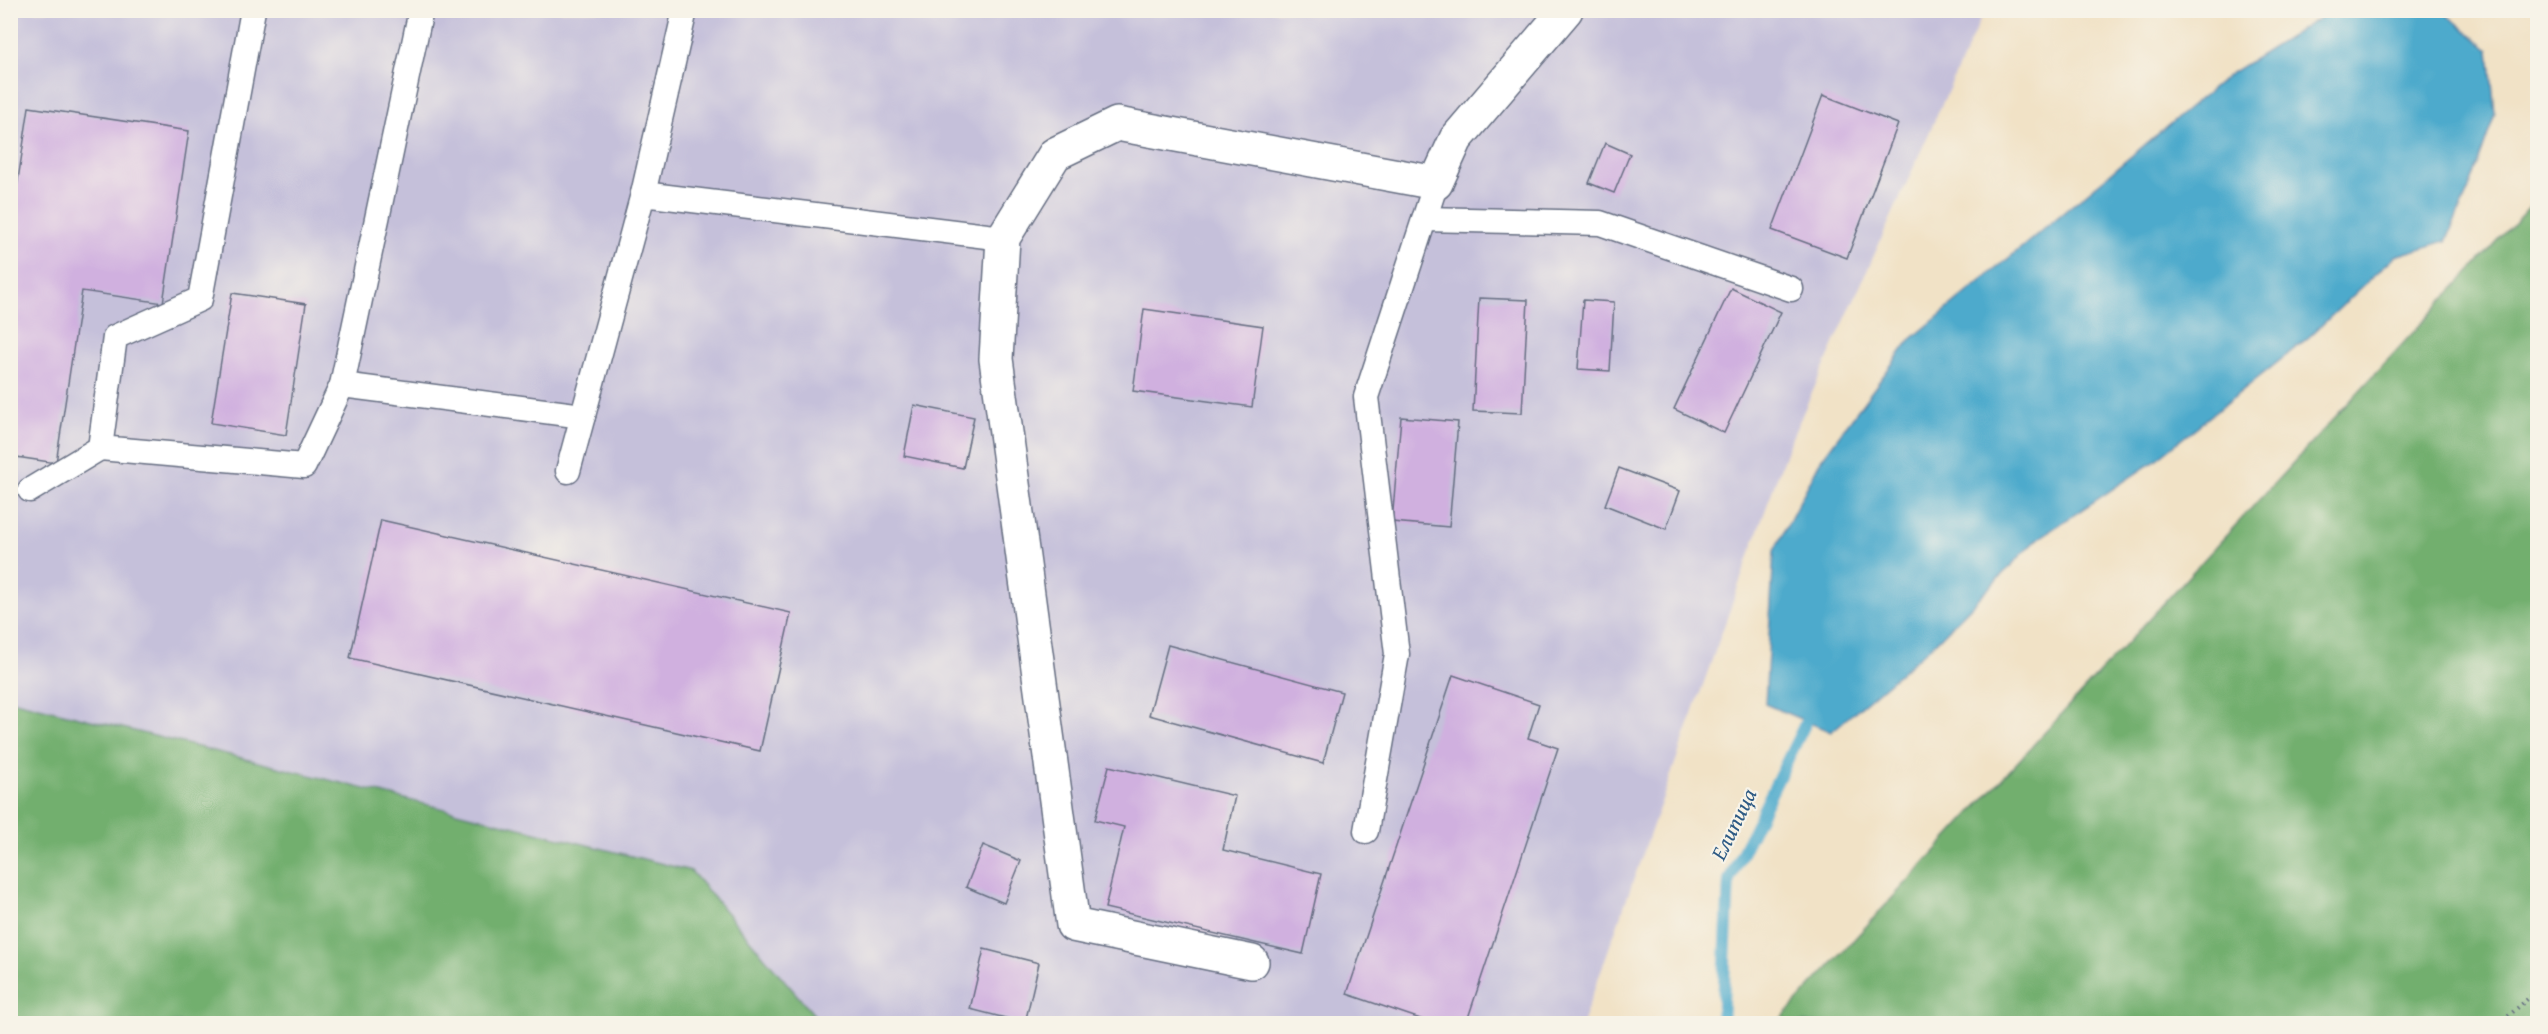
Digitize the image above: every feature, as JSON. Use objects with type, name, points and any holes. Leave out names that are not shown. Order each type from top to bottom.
[{"type":"street","points":[[1252,962],[1073,925],[996,359],[1004,238],[1055,154],[1117,124],[1436,183],[1456,139],[1566,10]]},
{"type":"lane","points":[[100,448],[115,337],[200,299],[253,10]]},
{"type":"lane","points":[[30,490],[100,448],[304,466],[342,385],[421,10]]},
{"type":"lane","points":[[568,471],[643,194],[685,10]]},
{"type":"lane","points":[[1366,831],[1397,654],[1366,397],[1436,183]]},
{"type":"lane","points":[[643,194],[1004,238]]},
{"type":"lane","points":[[1424,219],[1600,223],[1791,289]]},
{"type":"lane","points":[[342,385],[583,416]]},
{"type":"path","points":[[2499,1023],[2538,990]]},
{"type":"shaded area","points":[[10,11],[1984,11],[1789,444],[1582,1024],[821,1023],[691,871],[11,700]]},
{"type":"green space","points":[[2537,198],[2537,1023],[1777,1023]]},
{"type":"green space","points":[[11,700],[691,871],[821,1023],[11,1023]]},
{"type":"water","points":[[2331,11],[2435,11],[2445,13],[2489,50],[2495,114],[2469,189],[2446,241],[2395,256],[2309,337],[2153,462],[2035,541],[1935,643],[1831,732],[1765,704],[1774,551],[1821,460],[1909,341],[2230,74]]},
{"type":"building","points":[[1823,95],[1898,124],[1847,258],[1772,230]]},
{"type":"building","points":[[29,107],[189,131],[163,303],[82,291],[56,463],[10,456],[10,233]]},
{"type":"building","points":[[1605,143],[1630,154],[1614,193],[1589,183]]},
{"type":"building","points":[[1731,288],[1781,312],[1724,433],[1674,409]]},
{"type":"building","points":[[232,293],[306,304],[286,435],[211,423]]},
{"type":"building","points":[[1479,298],[1528,300],[1522,413],[1473,411]]},
{"type":"building","points":[[1583,300],[1614,302],[1610,371],[1578,369]]},
{"type":"building","points":[[1144,309],[1263,326],[1252,407],[1133,391]]},
{"type":"building","points":[[914,405],[974,417],[963,468],[904,456]]},
{"type":"building","points":[[1401,417],[1458,422],[1449,527],[1392,522]]},
{"type":"building","points":[[1619,468],[1680,491],[1666,529],[1605,505]]},
{"type":"building","points":[[381,520],[791,613],[760,751],[350,658]]},
{"type":"building","points":[[1168,645],[1342,692],[1323,763],[1149,715]]},
{"type":"building","points":[[1453,675],[1539,704],[1528,738],[1558,748],[1466,1024],[1435,1024],[1347,994]]},
{"type":"building","points":[[1109,766],[1235,796],[1223,850],[1321,874],[1303,954],[1105,908],[1124,827],[1095,820]]},
{"type":"building","points":[[983,845],[1021,861],[1004,903],[966,887]]},
{"type":"building","points":[[984,949],[1039,963],[1025,1023],[970,1009]]},
{"type":"waterway","name":"Елипица","points":[[1722,1024],[1729,880],[1806,722]]}]
